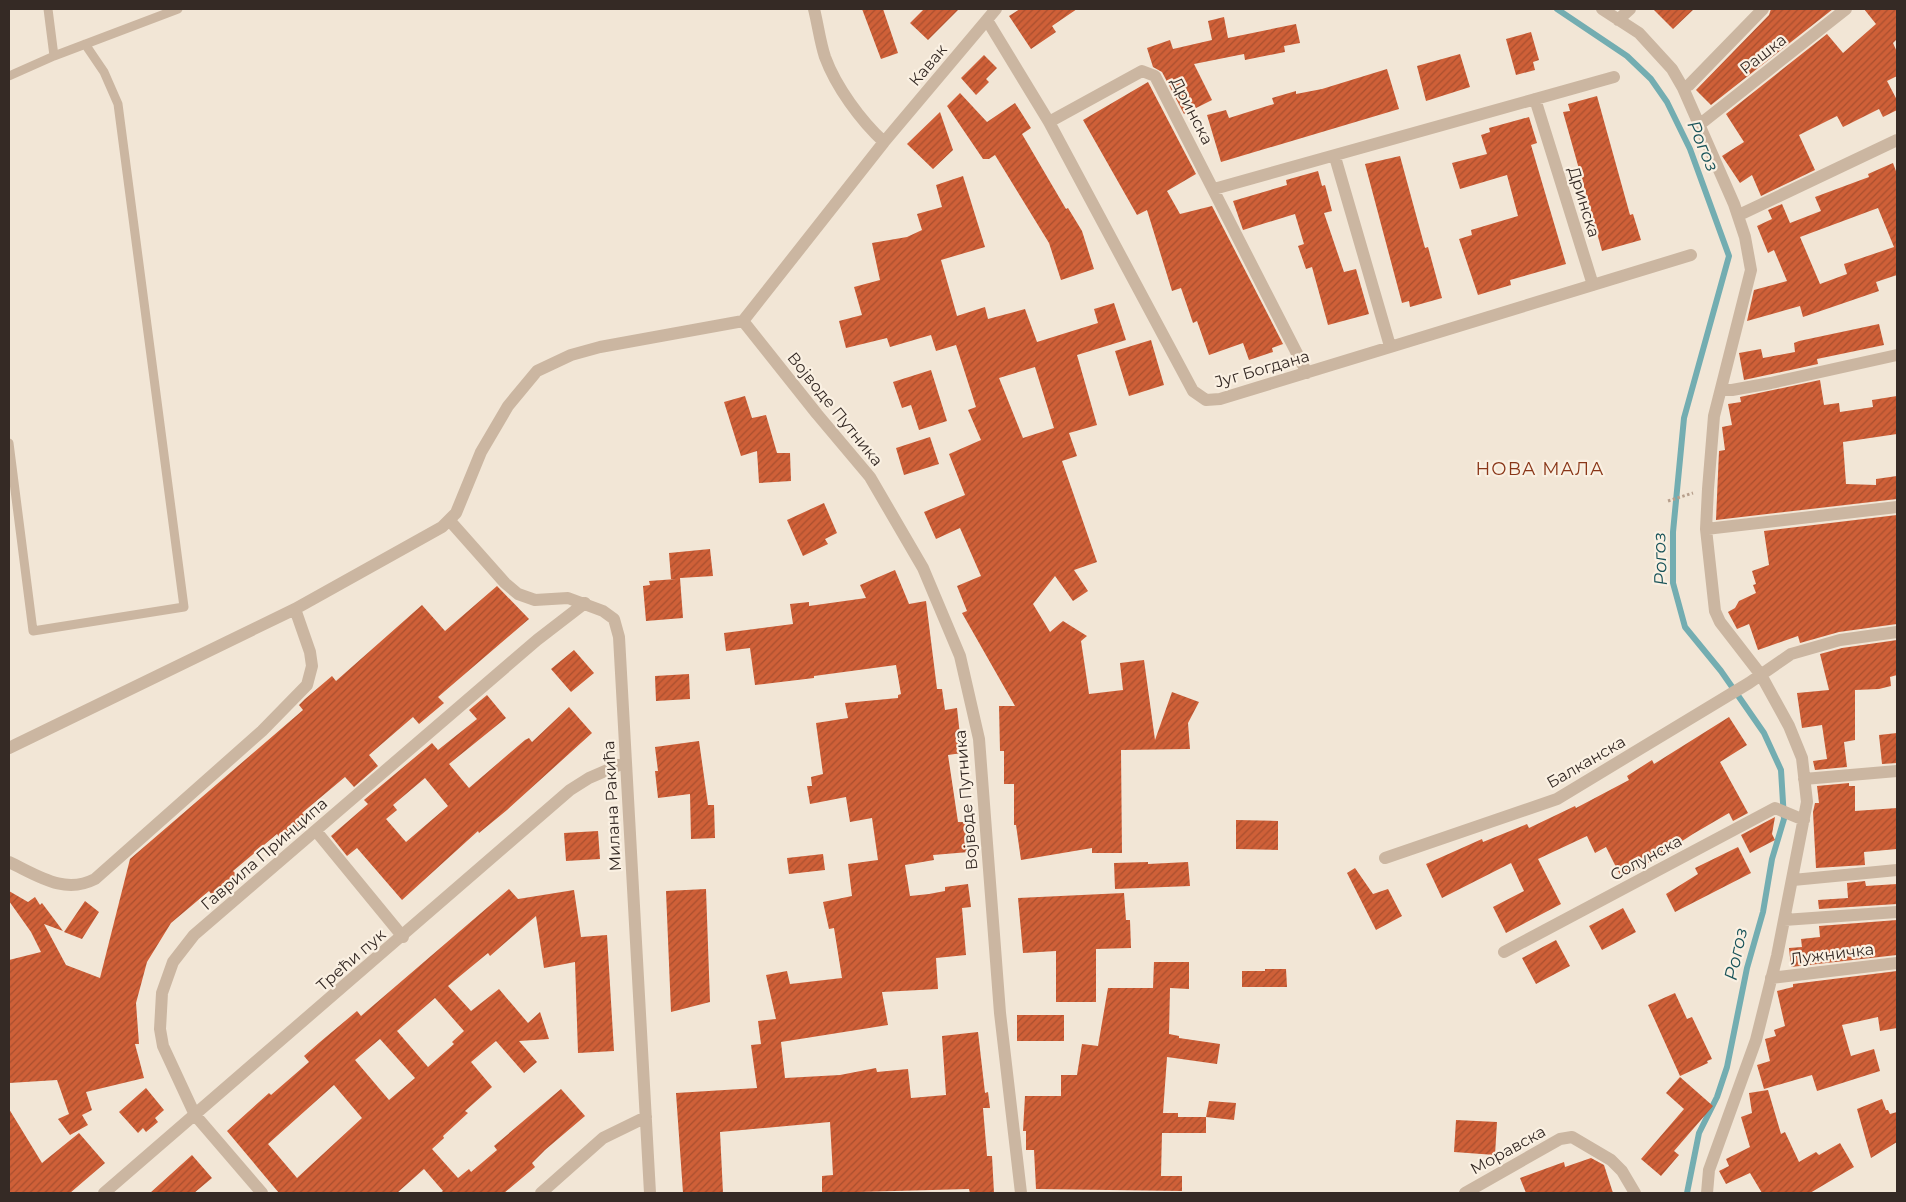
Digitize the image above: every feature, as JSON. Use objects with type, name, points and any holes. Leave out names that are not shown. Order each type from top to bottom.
[{"type":"street","points":[[814,9],[826,58],[857,113],[866,126],[884,142]]},
{"type":"street","name":"Кавак","points":[[743,321],[884,142],[996,9]]},
{"type":"street","points":[[1602,9],[1639,33],[1657,50],[1683,88],[1739,215],[1751,270],[1714,416],[1706,529],[1715,611],[1720,622],[1761,675],[1789,726],[1802,758],[1807,802],[1793,880],[1756,1040],[1709,1170],[1707,1193]]},
{"type":"street","points":[[1618,20],[1630,9]]},
{"type":"street","points":[[1683,88],[1689,85],[1763,9]]},
{"type":"street","name":"Рашка","points":[[1699,125],[1846,9]]},
{"type":"street","name":"Југ Богдана","points":[[987,20],[1049,122],[1193,391],[1199,396],[1213,401],[1691,255]]},
{"type":"street","name":"Дринска","points":[[1049,122],[1142,71],[1150,73],[1159,80],[1307,373]]},
{"type":"street","points":[[1214,189],[1335,157],[1614,77]]},
{"type":"street","name":"Дринска","points":[[1535,99],[1593,285]]},
{"type":"street","points":[[1739,215],[1897,140]]},
{"type":"street","points":[[1335,157],[1390,346]]},
{"type":"street","points":[[9,748],[294,609],[442,527],[456,513],[481,452],[508,406],[537,371],[571,356],[600,347],[743,321]]},
{"type":"street","name":"Војводе Путника","points":[[743,321],[870,477],[923,568],[960,656],[979,738],[1000,1013],[1022,1193]]},
{"type":"street","points":[[1721,390],[1732,390],[1771,383],[1897,355]]},
{"type":"street","points":[[1706,529],[1897,508]]},
{"type":"street","name":"Милана Ракића","points":[[450,521],[505,583],[518,594],[535,600],[568,598],[603,610],[614,619],[619,636],[650,1193]]},
{"type":"street","name":"Гаврила Принципа","points":[[262,1193],[195,1115],[163,1046],[159,1011],[166,977],[173,962],[194,936],[538,640],[585,603]]},
{"type":"street","points":[[9,862],[66,886],[82,886],[95,879],[262,731],[307,685],[312,666],[310,652],[294,609]]},
{"type":"street","points":[[1761,675],[1791,654],[1814,646],[1897,632]]},
{"type":"street","name":"Балканска","points":[[1385,858],[1557,799],[1761,675]]},
{"type":"street","name":"Трећи пук","points":[[104,1193],[570,790],[589,778],[626,762]]},
{"type":"street","points":[[1804,779],[1897,770]]},
{"type":"street","name":"Солунска","points":[[1504,952],[1777,808],[1804,820]]},
{"type":"street","points":[[316,831],[402,937]]},
{"type":"street","points":[[1793,880],[1897,870]]},
{"type":"street","points":[[1784,920],[1897,912]]},
{"type":"street","name":"Лужничка","points":[[1771,978],[1897,963]]},
{"type":"street","points":[[541,1193],[603,1138],[646,1117]]},
{"type":"street","name":"Моравска","points":[[1464,1193],[1560,1139],[1572,1137],[1611,1160],[1622,1171],[1635,1193]]},
{"type":"lane","points":[[48,9],[54,56]]},
{"type":"lane","points":[[9,76],[54,56],[178,9]]},
{"type":"lane","points":[[9,443],[33,631],[184,607],[118,104],[104,72],[85,44]]},
{"type":"path","points":[[1668,501],[1708,489]]},
{"type":"building","points":[[862,9],[883,9],[898,53],[881,59]]},
{"type":"building","points":[[924,9],[959,9],[928,40],[910,23]]},
{"type":"building","points":[[1020,9],[1077,9],[1052,26],[1056,32],[1031,49],[1009,16]]},
{"type":"building","points":[[1653,9],[1694,9],[1673,29]]},
{"type":"building","points":[[1771,9],[1833,9],[1711,105],[1696,90],[1769,15]]},
{"type":"building","points":[[1864,9],[1897,9],[1897,39],[1893,43],[1897,52],[1897,76],[1887,81],[1897,100],[1897,110],[1883,117],[1879,109],[1843,127],[1837,116],[1799,135],[1815,170],[1761,196],[1752,175],[1740,183],[1722,156],[1744,142],[1726,114],[1827,34],[1843,53],[1876,24]]},
{"type":"building","points":[[1224,17],[1228,38],[1296,24],[1300,43],[1284,46],[1285,52],[1245,60],[1244,54],[1194,64],[1212,100],[1184,114],[1162,72],[1153,67],[1147,48],[1170,40],[1173,49],[1212,40],[1208,21]]},
{"type":"building","points":[[1531,32],[1539,60],[1533,62],[1535,70],[1516,75],[1506,39]]},
{"type":"building","points":[[1460,54],[1470,87],[1426,101],[1417,66]]},
{"type":"building","points":[[984,55],[997,68],[986,79],[989,82],[976,95],[961,78]]},
{"type":"building","points":[[1387,69],[1399,109],[1221,162],[1207,115],[1226,110],[1229,118],[1274,104],[1272,98],[1296,91],[1296,94],[1322,89]]},
{"type":"building","points":[[1148,82],[1196,174],[1167,191],[1180,214],[1212,206],[1283,344],[1272,348],[1273,352],[1249,360],[1243,343],[1209,355],[1197,321],[1193,323],[1181,288],[1172,291],[1147,210],[1137,215],[1083,120]]},
{"type":"building","points":[[960,93],[987,122],[1015,103],[1031,128],[1022,134],[1066,209],[1068,208],[1082,231],[1094,269],[1061,280],[1049,243],[995,155],[989,159],[983,159],[947,106]]},
{"type":"building","points":[[1597,96],[1630,215],[1633,214],[1641,240],[1602,251],[1563,112],[1570,111],[1568,104]]},
{"type":"building","points":[[940,112],[953,150],[933,169],[907,144]]},
{"type":"building","points":[[1529,117],[1537,143],[1531,145],[1566,264],[1510,280],[1511,285],[1478,295],[1459,239],[1472,235],[1471,230],[1518,216],[1507,175],[1460,189],[1452,163],[1487,154],[1481,135],[1490,132],[1489,128]]},
{"type":"building","points":[[1400,156],[1425,248],[1428,247],[1442,298],[1410,307],[1409,301],[1402,303],[1365,164]]},
{"type":"building","points":[[1893,163],[1897,174],[1897,275],[1876,282],[1879,291],[1803,317],[1800,306],[1747,321],[1754,290],[1787,281],[1774,250],[1768,253],[1757,226],[1772,219],[1768,210],[1782,204],[1790,223],[1821,211],[1815,197],[1869,177],[1868,174]],"holes":[[[1878,208],[1894,247],[1844,264],[1847,274],[1820,284],[1800,237]]]},
{"type":"building","points":[[1318,171],[1322,186],[1325,185],[1332,211],[1324,213],[1344,272],[1356,269],[1369,314],[1328,325],[1312,267],[1306,269],[1298,246],[1304,244],[1295,214],[1243,230],[1233,201],[1287,185],[1286,180]]},
{"type":"building","points":[[963,176],[985,247],[941,260],[957,316],[985,307],[988,319],[1025,309],[1037,342],[1098,323],[1094,309],[1114,303],[1126,340],[1077,355],[1097,425],[1069,433],[1077,456],[1062,461],[1097,562],[1074,570],[1088,591],[1073,601],[1055,576],[1033,604],[1050,632],[1063,621],[1087,636],[1081,641],[1089,694],[1123,690],[1120,663],[1144,660],[1155,740],[1172,692],[1199,702],[1188,723],[1190,749],[1121,750],[1122,853],[1092,853],[1092,848],[1021,860],[1016,825],[1014,825],[1014,784],[1004,784],[1004,751],[1000,751],[999,706],[1015,706],[962,613],[967,611],[957,586],[981,576],[960,528],[936,539],[924,512],[965,495],[949,454],[981,440],[968,410],[976,407],[956,345],[936,351],[931,335],[890,347],[887,338],[846,348],[839,321],[862,315],[854,287],[880,280],[872,243],[907,237],[922,230],[917,214],[942,207],[936,185]],"holes":[[[1035,367],[1054,428],[1023,438],[999,378]]]},
{"type":"building","points":[[1879,324],[1884,345],[1817,359],[1818,364],[1744,380],[1739,353],[1761,349],[1763,358],[1795,352],[1794,343],[1799,341]]},
{"type":"building","points":[[1151,340],[1164,385],[1129,396],[1115,351]]},
{"type":"building","points":[[931,370],[947,421],[919,430],[911,405],[902,408],[893,382]]},
{"type":"building","points":[[1820,380],[1824,405],[1839,403],[1840,412],[1873,407],[1872,400],[1897,396],[1897,434],[1843,442],[1846,484],[1876,485],[1876,479],[1897,476],[1897,499],[1716,520],[1719,451],[1725,450],[1722,427],[1732,425],[1728,404],[1741,402],[1740,397]]},
{"type":"building","points":[[745,396],[752,418],[766,415],[777,453],[790,453],[791,481],[759,483],[757,451],[741,456],[724,402]]},
{"type":"building","points":[[930,437],[939,464],[904,475],[896,448]]},
{"type":"building","points":[[824,503],[837,533],[825,539],[828,544],[803,556],[787,520]]},
{"type":"building","points":[[1897,515],[1897,624],[1839,632],[1800,643],[1798,636],[1758,650],[1749,624],[1737,629],[1728,612],[1735,608],[1739,601],[1756,593],[1753,585],[1756,584],[1752,571],[1769,565],[1764,531]]},
{"type":"building","points":[[710,549],[713,576],[680,578],[683,618],[646,621],[643,586],[650,585],[649,581],[676,579],[671,579],[669,553]]},
{"type":"building","points":[[895,570],[909,604],[926,601],[937,689],[942,689],[945,710],[957,708],[962,753],[948,755],[958,822],[966,822],[969,852],[933,855],[934,860],[905,865],[910,896],[945,891],[945,887],[968,884],[971,907],[962,908],[966,955],[936,958],[938,989],[882,992],[888,1025],[781,1042],[785,1078],[840,1075],[876,1068],[877,1072],[908,1069],[911,1098],[946,1095],[942,1036],[978,1032],[985,1093],[988,1092],[990,1108],[983,1108],[987,1156],[992,1156],[994,1193],[970,1193],[969,1189],[822,1193],[822,1176],[833,1175],[830,1122],[720,1132],[723,1193],[683,1193],[676,1093],[757,1088],[751,1045],[761,1044],[758,1021],[776,1019],[766,975],[787,971],[790,984],[842,978],[834,928],[829,929],[823,902],[852,896],[848,864],[878,860],[872,818],[850,822],[846,797],[810,804],[807,786],[812,786],[811,777],[823,774],[816,723],[848,718],[845,703],[898,698],[898,695],[901,694],[896,665],[755,685],[750,648],[726,651],[724,633],[793,624],[790,604],[809,602],[809,606],[866,598],[860,585]]},
{"type":"building","points":[[497,586],[529,619],[438,697],[444,703],[419,724],[413,717],[369,755],[378,766],[354,787],[345,777],[302,813],[308,819],[283,841],[277,834],[233,871],[240,878],[215,899],[209,891],[171,923],[147,962],[136,1003],[139,1044],[135,1044],[144,1078],[86,1092],[92,1110],[82,1115],[88,1125],[70,1135],[58,1119],[69,1114],[57,1080],[9,1083],[9,960],[41,952],[31,932],[9,901],[9,891],[28,902],[35,897],[40,905],[42,903],[63,931],[44,924],[66,965],[100,978],[130,859],[303,710],[299,705],[305,699],[332,676],[336,681],[422,605],[445,631]]},
{"type":"building","points":[[1897,640],[1897,675],[1890,677],[1891,686],[1879,689],[1855,690],[1855,740],[1844,742],[1847,767],[1815,770],[1813,761],[1827,759],[1822,725],[1802,728],[1797,693],[1829,690],[1820,654],[1842,648]]},
{"type":"building","points":[[574,650],[594,673],[571,692],[551,669]]},
{"type":"building","points":[[689,674],[690,699],[656,701],[655,676]]},
{"type":"building","points":[[487,695],[506,718],[449,764],[469,788],[525,740],[529,738],[532,742],[569,707],[592,733],[507,810],[479,833],[478,831],[402,900],[357,848],[347,856],[331,836],[368,804],[364,800],[432,743],[438,750],[477,719],[469,710]],"holes":[[[425,778],[448,806],[406,842],[386,819],[397,810],[393,805]]]},
{"type":"building","points":[[1729,717],[1747,745],[1720,762],[1748,813],[1733,821],[1729,813],[1642,867],[1621,877],[1606,847],[1595,853],[1587,836],[1538,859],[1561,904],[1506,933],[1493,907],[1524,891],[1511,863],[1442,898],[1426,864],[1482,839],[1483,842],[1527,824],[1529,828],[1575,806],[1576,808],[1629,780],[1627,776],[1652,760],[1654,764]]},
{"type":"building","points":[[1897,733],[1897,763],[1882,764],[1879,735]]},
{"type":"building","points":[[699,741],[708,805],[714,805],[715,838],[691,839],[690,794],[658,798],[655,771],[658,771],[655,747]]},
{"type":"building","points":[[1849,783],[1849,786],[1855,786],[1855,811],[1897,808],[1897,849],[1864,852],[1865,865],[1816,868],[1813,812],[1815,803],[1819,803],[1817,786]]},
{"type":"building","points":[[1775,817],[1772,834],[1775,840],[1750,853],[1741,835]]},
{"type":"building","points":[[1236,820],[1278,821],[1278,850],[1236,849]]},
{"type":"building","points":[[598,831],[600,859],[566,861],[564,833]]},
{"type":"building","points":[[1738,847],[1751,873],[1675,912],[1666,894],[1698,874],[1695,868]]},
{"type":"building","points":[[823,854],[825,870],[789,874],[787,858]]},
{"type":"building","points":[[1148,862],[1148,864],[1188,862],[1190,886],[1115,889],[1114,863]]},
{"type":"building","points":[[1355,868],[1373,894],[1388,889],[1402,916],[1376,930],[1347,873]]},
{"type":"building","points":[[1865,881],[1866,886],[1897,884],[1897,904],[1819,909],[1818,900],[1848,898],[1847,883]]},
{"type":"building","points":[[509,889],[518,899],[574,890],[581,937],[607,935],[614,1051],[578,1053],[575,962],[544,968],[536,916],[490,956],[488,953],[448,986],[471,1011],[499,989],[528,1023],[540,1012],[549,1039],[519,1041],[537,1062],[524,1073],[496,1041],[471,1062],[492,1087],[465,1111],[468,1113],[432,1149],[458,1178],[469,1169],[471,1172],[497,1150],[494,1146],[561,1089],[585,1116],[545,1150],[532,1163],[535,1167],[504,1193],[440,1193],[443,1191],[424,1169],[397,1193],[279,1193],[227,1131],[269,1093],[271,1095],[309,1062],[304,1056],[320,1042],[357,1011],[361,1016]],"holes":[[[435,998],[464,1031],[452,1042],[454,1044],[428,1067],[397,1031]],[[380,1039],[415,1078],[389,1100],[355,1060]],[[334,1085],[362,1118],[297,1178],[268,1144]]]},
{"type":"building","points":[[706,889],[710,1002],[671,1012],[666,891]]},
{"type":"building","points":[[1124,893],[1126,920],[1130,920],[1131,948],[1096,949],[1096,1002],[1056,1002],[1056,951],[1023,953],[1018,898]]},
{"type":"building","points":[[85,901],[99,912],[82,939],[64,932]]},
{"type":"building","points":[[1623,908],[1636,932],[1602,950],[1589,926]]},
{"type":"building","points":[[1897,920],[1897,955],[1791,967],[1789,948],[1802,947],[1801,939],[1820,937],[1819,926]]},
{"type":"building","points":[[1556,940],[1570,966],[1536,984],[1522,958]]},
{"type":"building","points":[[1154,962],[1189,962],[1189,989],[1170,988],[1169,1034],[1179,1036],[1179,1038],[1220,1044],[1217,1064],[1167,1057],[1163,1113],[1178,1113],[1178,1117],[1206,1117],[1206,1133],[1162,1133],[1161,1176],[1182,1176],[1182,1191],[1036,1189],[1034,1150],[1026,1150],[1026,1131],[1023,1131],[1025,1096],[1061,1096],[1061,1075],[1077,1075],[1082,1044],[1098,1046],[1108,988],[1153,988]]},
{"type":"building","points":[[1265,969],[1286,969],[1287,987],[1242,987],[1242,971],[1265,971]]},
{"type":"building","points":[[1897,971],[1897,1028],[1880,1031],[1878,1017],[1842,1025],[1851,1056],[1874,1049],[1880,1071],[1817,1091],[1812,1075],[1764,1089],[1757,1065],[1770,1061],[1765,1039],[1776,1036],[1774,1030],[1785,1026],[1777,991],[1793,987],[1793,984]]},
{"type":"building","points":[[1675,993],[1687,1019],[1692,1017],[1712,1059],[1707,1061],[1708,1063],[1680,1076],[1648,1005]]},
{"type":"building","points":[[1017,1015],[1064,1015],[1064,1041],[1017,1041]]},
{"type":"building","points":[[1680,1077],[1713,1106],[1674,1151],[1679,1155],[1661,1176],[1641,1159],[1684,1109],[1666,1093]]},
{"type":"building","points":[[146,1088],[164,1110],[155,1118],[158,1122],[146,1132],[143,1128],[138,1133],[119,1112]]},
{"type":"building","points":[[1768,1090],[1781,1134],[1785,1132],[1799,1162],[1816,1152],[1819,1155],[1840,1143],[1854,1167],[1810,1193],[1762,1193],[1750,1173],[1726,1184],[1719,1171],[1729,1166],[1726,1159],[1750,1147],[1741,1117],[1752,1113],[1749,1093]]},
{"type":"building","points":[[1882,1099],[1886,1110],[1890,1114],[1897,1112],[1897,1142],[1871,1158],[1857,1109]]},
{"type":"building","points":[[1209,1101],[1236,1103],[1234,1120],[1206,1117]]},
{"type":"building","points":[[9,1109],[42,1163],[79,1133],[105,1163],[70,1193],[9,1193]]},
{"type":"building","points":[[1456,1120],[1497,1122],[1495,1155],[1454,1152]]},
{"type":"building","points":[[192,1155],[212,1178],[194,1193],[150,1193]]},
{"type":"building","points":[[1591,1158],[1604,1165],[1613,1193],[1526,1193],[1520,1178],[1564,1162],[1565,1167]]},
{"type":"waterway","name":"Рогоз","points":[[1557,9],[1627,56],[1651,79],[1667,102],[1690,149],[1729,256],[1684,418],[1673,532],[1673,583],[1685,627],[1721,671],[1764,733],[1781,770],[1784,819],[1772,859],[1763,912],[1747,968],[1727,1067],[1717,1097],[1699,1133],[1687,1193]]},
{"type":"district","name":"НОВА МАЛА","points":[[1540,469]]}]
